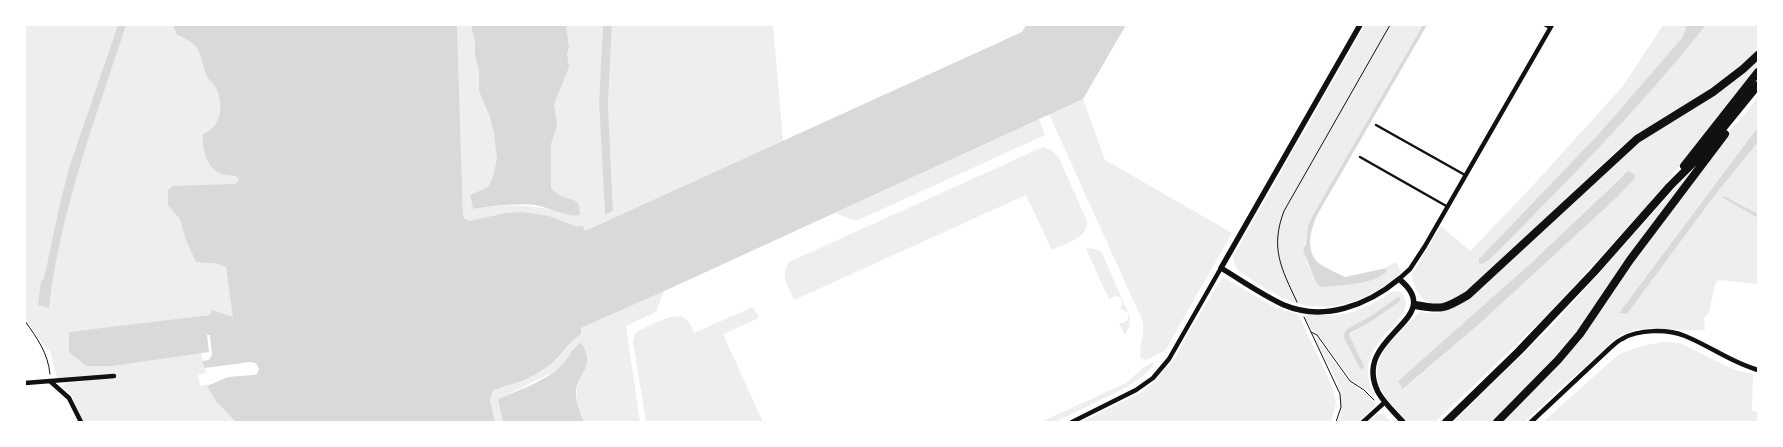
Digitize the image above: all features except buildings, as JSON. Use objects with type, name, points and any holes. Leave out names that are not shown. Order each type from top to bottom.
[{"type":"highway","points":[[1414,306],[1429,309],[1442,308],[1468,295],[1623,151],[1656,126],[1713,92],[1758,55]]},
{"type":"highway","points":[[1670,186],[1758,72]]},
{"type":"highway","points":[[1446,422],[1547,322],[1594,272],[1700,155],[1758,85]]},
{"type":"highway","points":[[1498,422],[1558,360],[1580,334],[1639,247],[1735,121],[1739,109]]},
{"type":"street","points":[[1072,422],[1136,390],[1153,378],[1169,359],[1360,25]]},
{"type":"street","points":[[1221,268],[1285,305],[1300,310],[1328,311],[1351,307],[1381,294],[1410,270],[1551,27]]},
{"type":"street","points":[[1399,279],[1412,292],[1414,306],[1408,317],[1381,346],[1375,360],[1375,384],[1382,404],[1403,422]]},
{"type":"street","points":[[1531,422],[1610,348],[1622,338],[1636,333],[1660,331],[1684,335],[1741,366],[1758,370]]},
{"type":"street","points":[[25,383],[114,376]]},
{"type":"street","points":[[51,382],[69,398],[81,422]]},
{"type":"street","points":[[1363,422],[1382,404]]},
{"type":"lane","points":[[1544,25],[1551,27]]},
{"type":"lane","points":[[1376,125],[1466,175]]},
{"type":"lane","points":[[1360,156],[1448,207]]},
{"type":"path","points":[[1336,422],[1341,406],[1340,394],[1279,262],[1277,242],[1284,210],[1390,25]]},
{"type":"path","points":[[25,321],[46,356],[51,382]]},
{"type":"path","points":[[1311,332],[1317,335],[1350,382],[1382,404]]},
{"type":"shaded area","points":[[25,25],[241,25],[241,178],[204,263],[214,262],[226,267],[234,318],[210,315],[73,335],[188,355],[201,353],[206,373],[198,375],[200,386],[262,377],[271,422],[83,422],[71,394],[63,387],[66,383],[85,381],[84,376],[57,379],[50,351],[44,346],[25,318]]},
{"type":"shaded area","points":[[118,25],[126,25],[70,200],[54,272],[49,308],[38,305],[41,281],[44,279],[69,168]]},
{"type":"shaded area","points":[[173,25],[457,25],[463,214],[465,219],[470,221],[506,213],[522,212],[549,216],[575,226],[583,226],[585,231],[1022,32],[1026,25],[1126,25],[1083,99],[581,328],[581,334],[547,367],[519,382],[493,391],[490,400],[495,422],[236,422],[216,401],[207,386],[228,377],[257,374],[259,369],[256,363],[250,362],[205,368],[202,361],[209,360],[212,355],[210,335],[207,335],[209,352],[112,366],[86,366],[69,352],[69,332],[210,315],[212,310],[233,317],[226,267],[214,263],[196,262],[186,240],[180,219],[168,205],[168,190],[173,186],[233,184],[237,183],[239,179],[236,176],[218,172],[209,164],[203,144],[203,134],[209,131],[218,121],[220,114],[219,94],[207,76],[199,51],[192,43],[177,35]]},
{"type":"shaded area","points":[[457,25],[603,25],[599,103],[605,215],[613,211],[608,105],[612,25],[773,25],[783,141],[585,231],[583,226],[575,226],[549,216],[469,221],[465,219],[463,214]],"holes":[[[551,150],[551,188],[559,196],[574,200],[569,215],[545,208],[521,206],[473,209],[470,195],[488,187],[493,177]]]},
{"type":"shaded area","points":[[471,25],[566,25],[569,67],[554,104],[557,125],[551,144],[551,188],[560,195],[575,201],[579,206],[580,215],[564,214],[527,204],[473,209],[470,195],[488,187],[493,177],[497,159],[490,117],[479,91],[479,71]]},
{"type":"shaded area","points":[[603,25],[612,25],[608,105],[613,211],[605,215],[599,103]]},
{"type":"shaded area","points":[[1365,25],[1423,25],[1314,213],[1303,249],[1308,265],[1318,285],[1386,269],[1382,269],[1396,262],[1401,273],[1376,291],[1347,303],[1332,306],[1301,304],[1274,293],[1239,271],[1235,266],[1233,257]]},
{"type":"shaded area","points":[[1423,25],[1427,25],[1317,215],[1311,233],[1310,247],[1315,259],[1332,271],[1345,277],[1382,269],[1387,271],[1381,276],[1366,282],[1322,287],[1315,280],[1303,250],[1306,243],[1308,226]]},
{"type":"shaded area","points":[[1663,25],[1685,25],[1684,37],[1489,260],[1604,141],[1706,25],[1758,25],[1758,50],[1722,82],[1636,134],[1615,152],[1498,266],[1465,294],[1454,300],[1437,305],[1431,304],[1421,297],[1415,286],[1412,274],[1441,226],[1470,251],[1526,193],[1623,86]]},
{"type":"shaded area","points":[[1685,25],[1706,25],[1655,86],[1573,175],[1489,260],[1482,264],[1479,263],[1479,259],[1598,135],[1683,37]]},
{"type":"shaded area","points":[[1758,58],[1758,69],[1645,208],[1547,315],[1435,422],[1408,422],[1386,398],[1377,378],[1381,356],[1387,346],[1420,312],[1443,312],[1458,305],[1477,291],[1635,143]],"holes":[[[1622,176],[1634,179],[1478,325],[1404,389],[1398,381],[1530,264]]]},
{"type":"shaded area","points":[[1758,97],[1758,127],[1619,313],[1627,314],[1712,199],[1758,142],[1758,214],[1724,196],[1723,198],[1758,218],[1758,284],[1719,280],[1715,284],[1709,313],[1704,318],[1705,330],[1642,329],[1630,331],[1616,338],[1524,422],[1453,422],[1553,325],[1708,151],[1739,121]]},
{"type":"shaded area","points":[[1083,99],[1105,160],[1232,233],[1165,351],[1146,360],[1141,358],[1140,354],[1143,322],[1049,114]]},
{"type":"shaded area","points":[[1039,119],[1045,135],[856,221],[835,213]]},
{"type":"shaded area","points":[[1758,127],[1758,142],[1712,199],[1627,314],[1619,313]]},
{"type":"shaded area","points":[[1043,147],[1051,150],[1058,156],[1087,221],[1084,232],[1075,240],[1052,250],[1026,195],[794,300],[785,277],[786,267],[789,262]]},
{"type":"shaded area","points":[[1628,171],[1635,175],[1634,179],[1616,198],[1478,325],[1403,389],[1398,381],[1530,264]]},
{"type":"shaded area","points":[[1724,196],[1758,214],[1758,218],[1723,198]]},
{"type":"shaded area","points":[[1089,248],[1102,253],[1130,317],[1129,327],[1125,335],[1119,323],[1128,320],[1128,313],[1120,308],[1123,304],[1120,297],[1115,296],[1109,299],[1086,249]]},
{"type":"shaded area","points":[[1223,277],[1274,307],[1298,314],[1333,388],[1336,403],[1331,422],[1081,422],[1142,392],[1154,382],[1176,357],[1187,335]]},
{"type":"shaded area","points":[[664,291],[656,312],[626,326],[640,422],[584,422],[577,394],[578,384],[586,361],[584,348],[569,357],[562,366],[553,372],[499,399],[503,422],[495,422],[490,400],[493,391],[502,386],[528,378],[553,363],[581,334],[581,328]]},
{"type":"shaded area","points":[[1393,291],[1401,292],[1406,305],[1401,316],[1380,339],[1370,359],[1368,375],[1375,397],[1373,397],[1368,391],[1351,380],[1318,334],[1311,329],[1305,318],[1307,315],[1349,313]],"holes":[[[1394,300],[1387,311],[1349,335],[1348,329]]]},
{"type":"shaded area","points":[[1398,297],[1400,301],[1350,333],[1349,335],[1364,366],[1361,370],[1343,336],[1347,329],[1371,316]]},
{"type":"shaded area","points":[[753,307],[759,318],[723,334],[763,422],[646,422],[633,342],[635,334],[656,322],[676,316],[687,320],[694,333]]},
{"type":"shaded area","points":[[1314,334],[1349,382],[1375,403],[1375,406],[1358,422],[1338,422],[1341,398],[1338,387]]},
{"type":"shaded area","points":[[1663,342],[1680,343],[1735,370],[1753,374],[1752,411],[1758,412],[1758,422],[1543,422],[1619,354],[1641,346]]},
{"type":"shaded area","points":[[581,343],[587,357],[587,363],[578,384],[576,395],[584,422],[503,422],[498,399],[547,377],[561,366],[575,347]]},
{"type":"shaded area","points":[[1153,362],[1154,365],[1144,375],[1127,387],[1055,422],[1041,422],[1126,383],[1144,367]]},
{"type":"shaded area","points":[[1383,413],[1391,422],[1366,422],[1378,414]]}]
